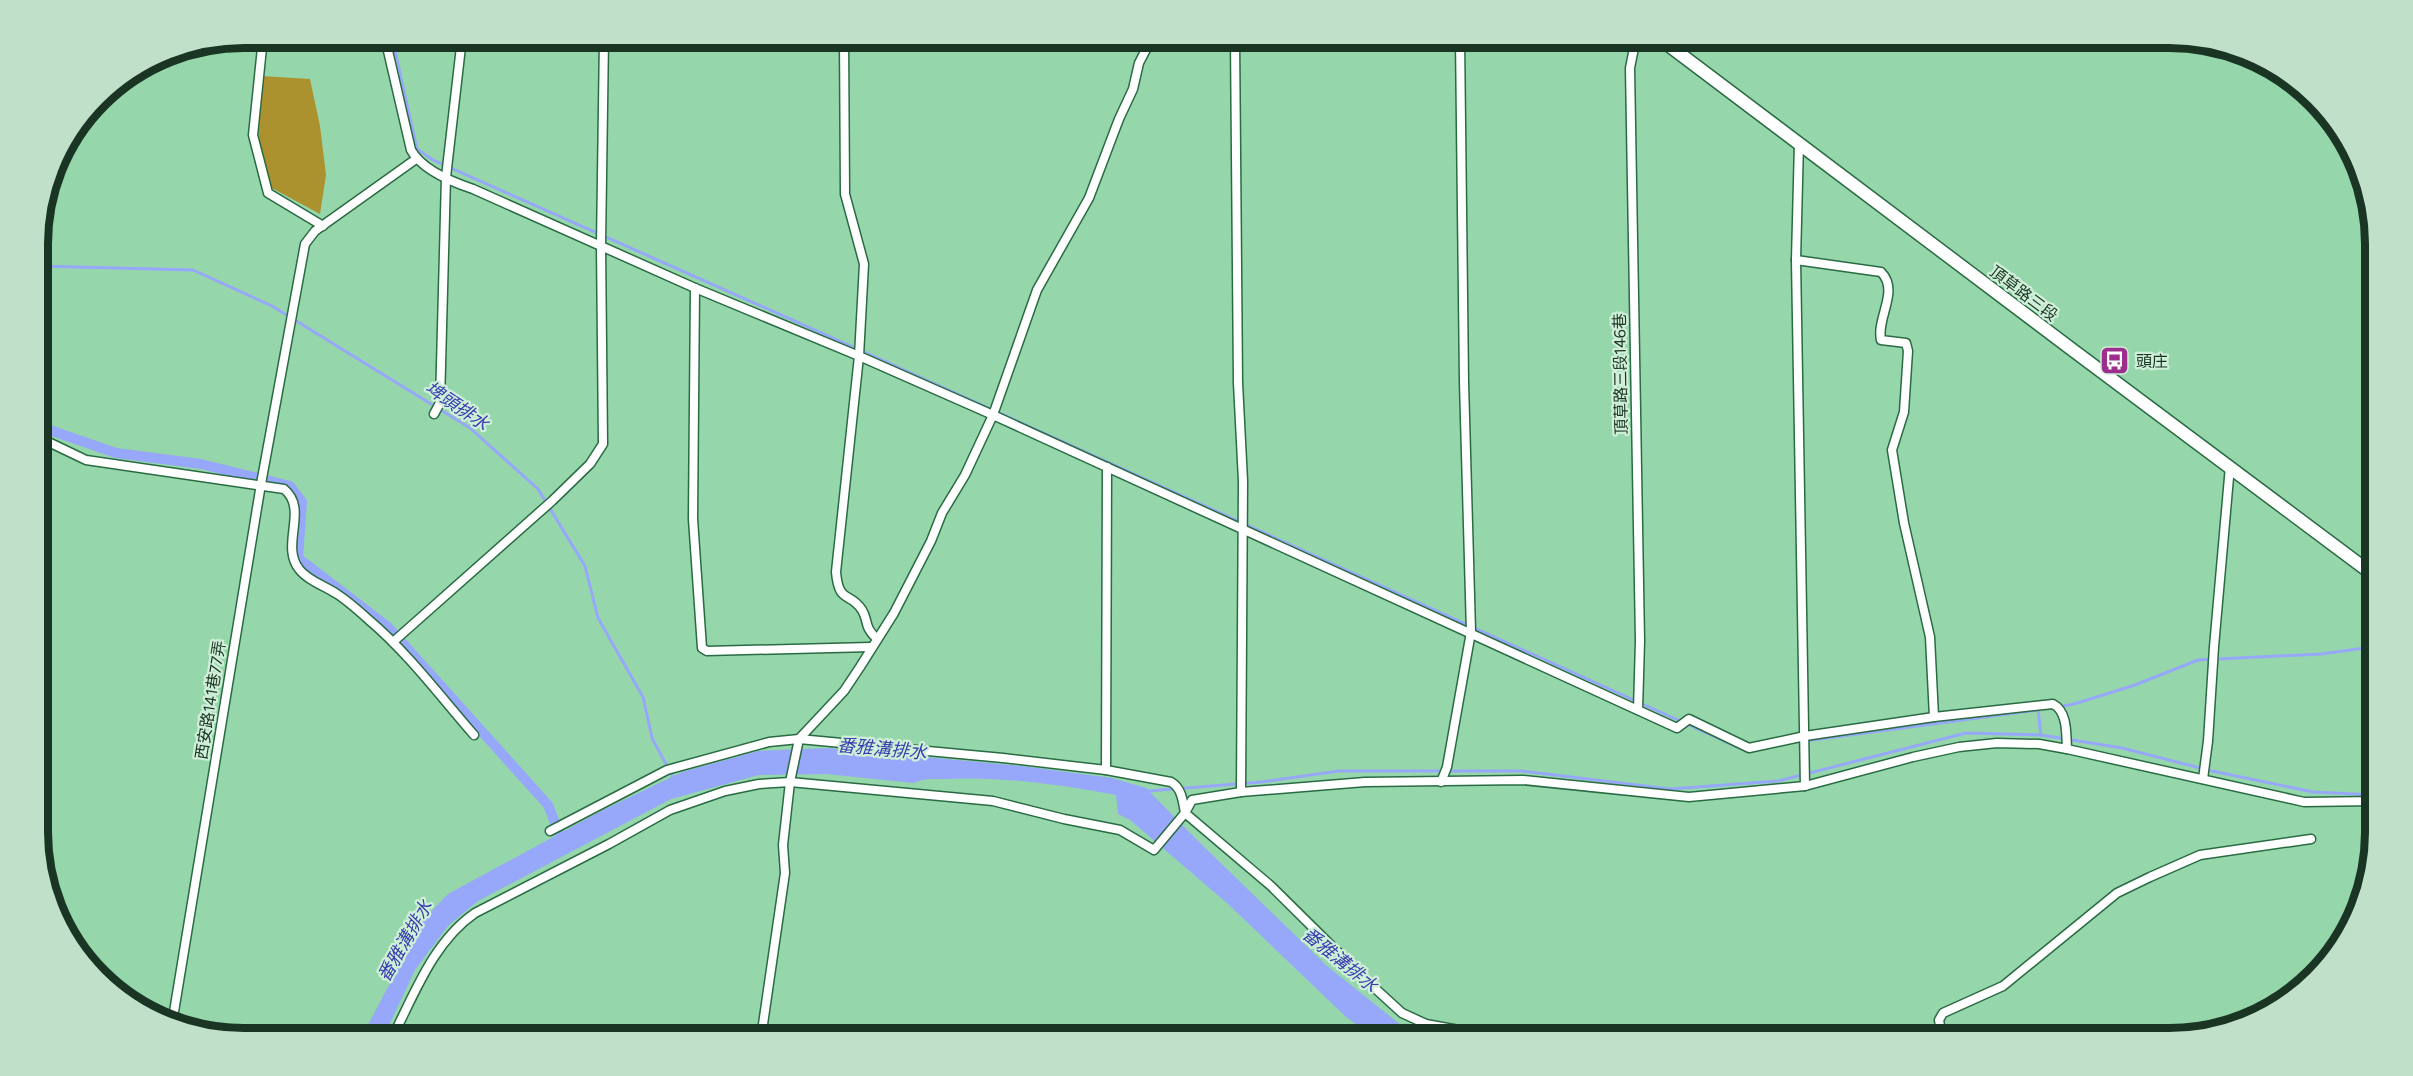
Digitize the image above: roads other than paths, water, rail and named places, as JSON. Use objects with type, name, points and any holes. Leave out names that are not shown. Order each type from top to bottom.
[{"type":"street","points":[[262,48],[253,135],[268,193],[323,226]]},
{"type":"street","points":[[387,48],[411,150],[416,159],[456,184],[993,415],[1677,728],[1689,719],[1749,748],[1805,736],[1934,717],[2053,704],[2059,707],[2064,717],[2067,749]]},
{"type":"street","points":[[434,414],[440,403],[446,177],[461,48]]},
{"type":"street","points":[[397,639],[549,504],[590,464],[603,444],[601,245],[604,48]]},
{"type":"street","points":[[844,48],[845,194],[864,264],[859,356],[836,572],[838,588],[862,610],[874,643]]},
{"type":"street","points":[[762,1028],[785,873],[783,845],[790,782],[800,739],[844,691],[894,613],[931,541],[942,513],[965,475],[993,415],[1037,290],[1089,198],[1133,89],[1139,63],[1147,48]]},
{"type":"street","points":[[1235,48],[1238,383],[1242,530],[1241,786]]},
{"type":"street","points":[[1443,779],[1471,632],[1464,382],[1460,48]]},
{"type":"street","name":"頂草路三段146巷","points":[[1634,48],[1630,68],[1640,641],[1638,710]]},
{"type":"street","name":"頂草路三段","points":[[1672,48],[2365,568]]},
{"type":"street","points":[[1799,143],[1796,260],[1805,786]]},
{"type":"street","name":"西安路141巷77弄","points":[[174,1015],[261,484],[305,244],[315,231],[416,159]]},
{"type":"street","points":[[1796,260],[1881,272],[1888,284],[1885,314],[1879,332],[1881,340],[1906,343],[1908,351],[1904,412],[1892,450],[1904,523],[1930,637],[1934,717]]},
{"type":"street","points":[[695,288],[693,519],[702,648],[707,651],[874,643]]},
{"type":"street","points":[[48,442],[86,460],[284,489],[294,499],[296,505],[292,552],[294,562],[301,572],[338,595],[397,639],[474,735]]},
{"type":"street","points":[[2203,772],[2208,741],[2230,466]]},
{"type":"street","points":[[1106,770],[1107,467]]},
{"type":"street","points":[[550,831],[666,770],[769,742],[800,739],[1106,770],[1171,783],[1177,786],[1185,813],[1271,886],[1402,1013],[1426,1024],[1448,1028]]},
{"type":"street","points":[[397,1028],[432,960],[457,925],[475,913],[670,810],[725,791],[759,784],[790,782],[993,801],[1120,830],[1154,850],[1185,813],[1192,800],[1241,786],[1443,779],[1523,780],[1689,797],[1805,786],[1913,757],[1959,747],[1996,743],[2039,744],[2203,772],[2304,802],[2365,801]]},
{"type":"street","points":[[1941,1028],[1940,1020],[1943,1013],[2003,986],[2117,893],[2200,855],[2311,839]]},
{"type":"water","points":[[828,748],[1022,766],[1112,778],[1146,788],[1327,966],[1404,1028],[1361,1028],[1345,1016],[1228,904],[1130,820],[1118,814],[1116,795],[1010,780],[933,779],[913,783],[826,774],[759,775],[671,799],[478,901],[448,926],[415,970],[388,1028],[366,1028],[424,919],[448,894],[601,811],[682,772],[758,751]]},
{"type":"waterway","points":[[394,48],[417,149],[433,160],[871,355],[1744,750],[1749,750]]},
{"type":"waterway","name":"埤頭排水","points":[[48,266],[193,270],[272,306],[470,428],[538,489],[585,566],[598,618],[643,697],[652,738],[674,779]]},
{"type":"waterway","points":[[48,429],[116,453],[201,464],[290,486],[302,502],[298,558],[388,627],[548,805],[562,840]]},
{"type":"waterway","points":[[2058,707],[2135,685],[2198,660],[2321,654],[2365,648]]},
{"type":"waterway","points":[[1805,741],[2038,710],[2041,735]]},
{"type":"waterway","points":[[1148,791],[1261,782],[1339,771],[1521,771],[1670,789],[1778,781],[1966,733],[2041,735],[2122,748],[2212,771],[2313,792],[2365,795]]},
{"type":"place","name":"頭庄","points":[[2115,361]]},
{"type":"water label","name":"番雅溝排水","points":[[882,749]]},
{"type":"water label","name":"番雅溝排水","points":[[405,941]]},
{"type":"water label","name":"番雅溝排水","points":[[1340,960]]}]
